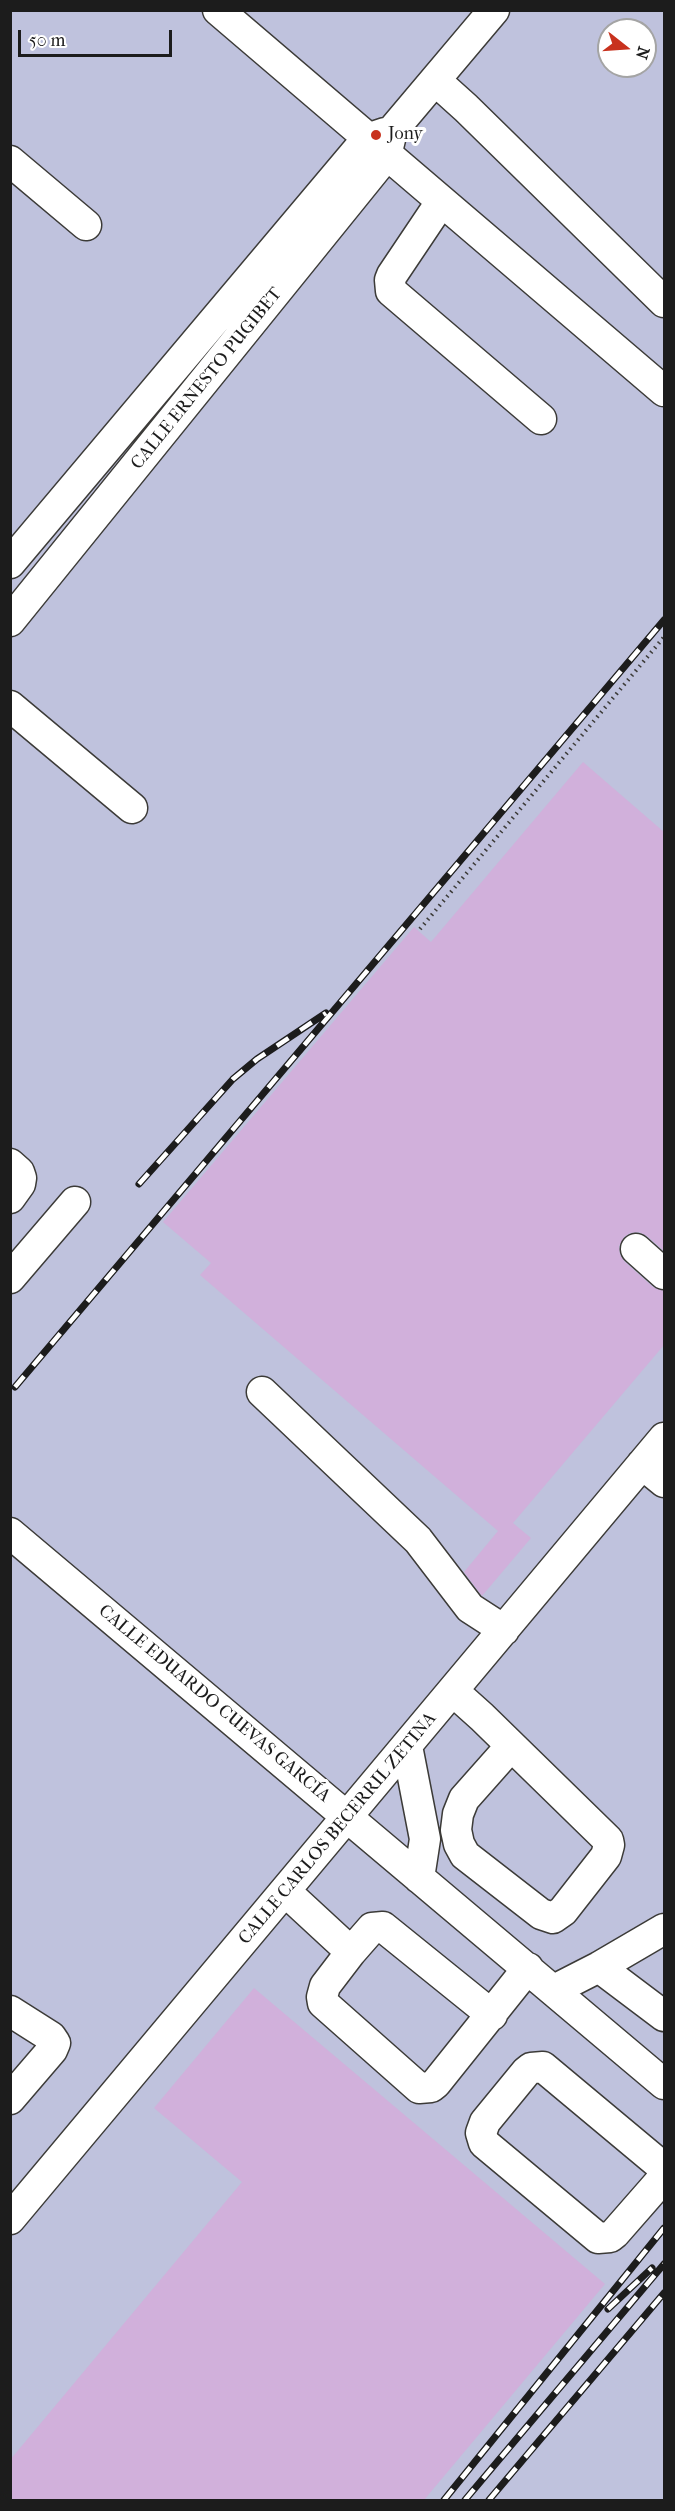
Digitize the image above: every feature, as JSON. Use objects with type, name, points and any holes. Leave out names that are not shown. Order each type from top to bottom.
[{"type":"street","points":[[218,10],[382,142],[441,202],[664,391]]},
{"type":"street","name":"CALLE ERNESTO PUGIBET","points":[[10,562],[436,81],[494,10]]},
{"type":"street","points":[[436,81],[664,302]]},
{"type":"street","name":"CALLE ERNESTO PUGIBET","points":[[10,621],[61,559],[382,142]]},
{"type":"street","points":[[10,161],[86,225]]},
{"type":"street","points":[[441,202],[392,275],[391,291],[541,419]]},
{"type":"street","points":[[34,534],[61,559]]},
{"type":"street","points":[[10,706],[132,808]]},
{"type":"street","points":[[10,1164],[21,1178],[20,1184],[10,1198]]},
{"type":"street","points":[[10,1278],[75,1202]]},
{"type":"street","points":[[636,1249],[664,1274]]},
{"type":"street","points":[[262,1392],[418,1540],[470,1608],[504,1630]]},
{"type":"street","name":"CALLE CARLOS BECERRIL ZETINA","points":[[10,2219],[504,1630],[653,1473],[664,1438]]},
{"type":"street","name":"CALLE EDUARDO CUEVAS GARCÍA","points":[[10,1533],[664,2084]]},
{"type":"street","points":[[453,1691],[511,1746],[604,1835],[609,1845],[606,1856],[562,1911],[553,1918],[542,1914],[465,1855],[459,1844],[456,1830],[458,1814],[464,1798],[511,1746]]},
{"type":"street","points":[[407,1746],[425,1839],[419,1878]]},
{"type":"street","points":[[285,1891],[351,1952]]},
{"type":"street","points":[[492,2015],[383,1927],[372,1928],[322,1991],[323,2002],[419,2088],[431,2087],[492,2015],[528,1968]]},
{"type":"street","points":[[554,1990],[664,1929]]},
{"type":"street","points":[[600,1966],[664,2016]]},
{"type":"street","points":[[10,2011],[51,2037],[55,2043],[52,2050],[10,2099]]},
{"type":"street","points":[[664,2168],[543,2067],[531,2068],[526,2072],[485,2122],[481,2133],[484,2143],[598,2238],[604,2239],[615,2234],[664,2177]]},
{"type":"path","points":[[420,930],[664,637]]},
{"type":"shaded area","points":[[11,11],[664,11],[664,2500],[11,2500]]},
{"type":"building","points":[[583,762],[664,832],[664,1251],[639,1232],[630,1233],[624,1237],[619,1246],[620,1255],[625,1262],[653,1287],[664,1291],[664,1345],[513,1523],[531,1538],[482,1596],[464,1572],[498,1531],[200,1275],[211,1263],[163,1222],[414,927],[431,942]]},
{"type":"building","points":[[254,1988],[605,2284],[424,2500],[10,2500],[10,2460],[242,2182],[154,2108]]},
{"type":"railway","points":[[15,1387],[664,620]]},
{"type":"railway","points":[[139,1184],[233,1079],[257,1059],[326,1013]]},
{"type":"railway","points":[[444,2500],[664,2228]]},
{"type":"railway","points":[[465,2500],[664,2264]]},
{"type":"railway","points":[[608,2309],[652,2268]]},
{"type":"railway","points":[[489,2500],[664,2293]]},
{"type":"place","name":"Jony","points":[[376,135]]}]
